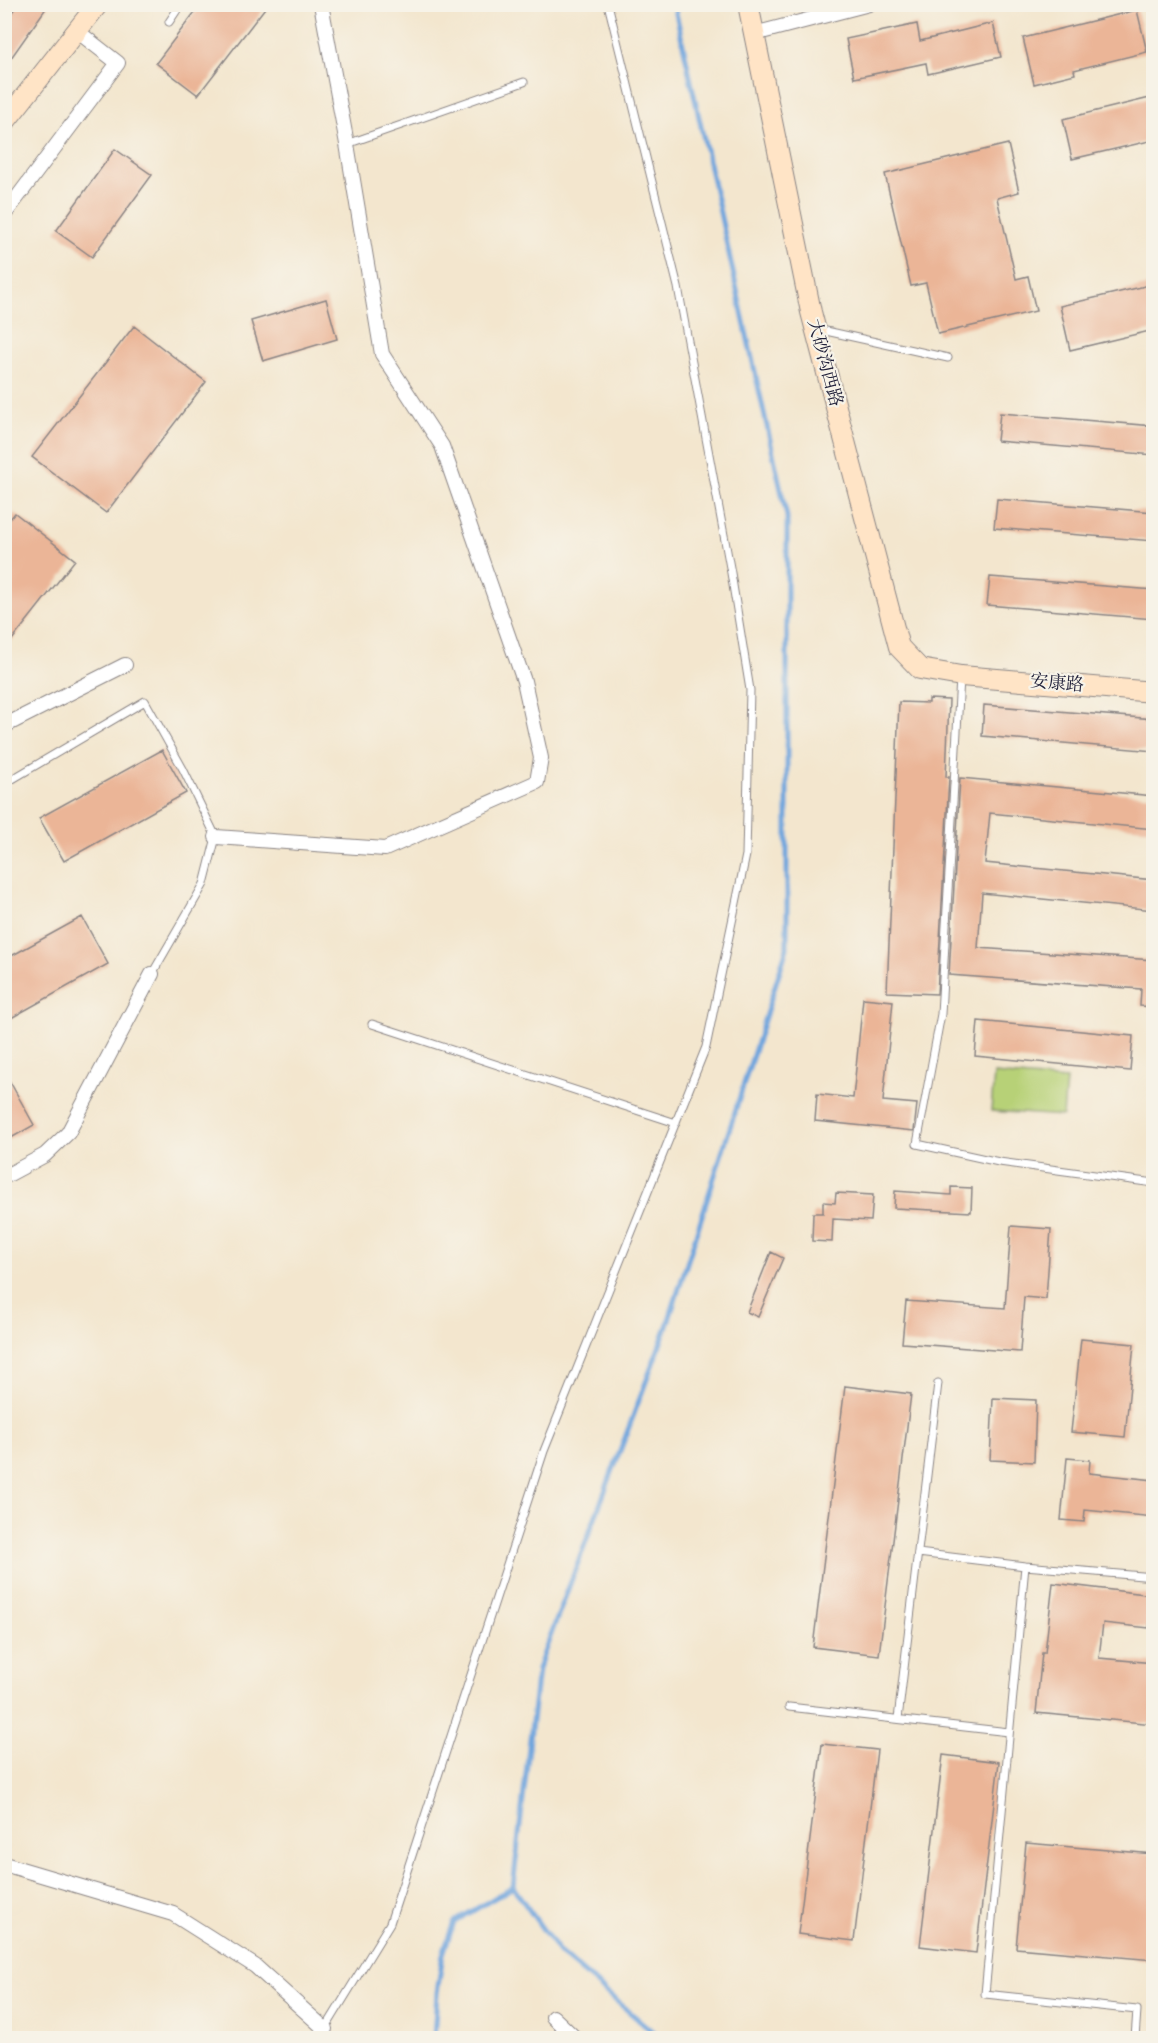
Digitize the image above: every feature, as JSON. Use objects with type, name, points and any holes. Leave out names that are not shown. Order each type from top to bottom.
[{"type":"street","points":[[4,123],[98,4]]},
{"type":"street","points":[[216,837],[385,849],[537,782],[541,758],[524,681],[442,446],[382,354],[321,4]]},
{"type":"street","name":"大砂沟西路","points":[[748,4],[815,328],[899,647],[920,669],[961,676]]},
{"type":"street","points":[[754,34],[869,4]]},
{"type":"street","points":[[4,215],[118,63],[77,31]]},
{"type":"street","points":[[4,726],[125,664]]},
{"type":"street","name":"安康路","points":[[961,676],[1154,692]]},
{"type":"street","points":[[4,1177],[45,1155],[68,1133],[152,974]]},
{"type":"street","points":[[4,1864],[173,1914],[255,1966],[326,2029]]},
{"type":"street","points":[[553,2017],[575,2038]]},
{"type":"lane","points":[[170,22],[181,4]]},
{"type":"lane","points":[[326,2029],[390,1923],[544,1451],[706,1047],[746,855],[750,690],[731,573],[678,287],[608,4]]},
{"type":"lane","points":[[347,144],[525,82]]},
{"type":"lane","points":[[815,328],[948,358]]},
{"type":"lane","points":[[961,676],[941,1014],[917,1144],[999,1162],[1154,1183]]},
{"type":"lane","points":[[4,784],[145,702],[183,769],[216,837],[204,884],[152,974]]},
{"type":"lane","points":[[372,1024],[676,1123]]},
{"type":"lane","points":[[898,1719],[938,1383]]},
{"type":"lane","points":[[918,1553],[1025,1566],[1154,1577]]},
{"type":"lane","points":[[1025,1566],[985,1994],[1137,2010],[1135,2038]]},
{"type":"lane","points":[[789,1707],[1010,1732]]},
{"type":"green space","points":[[994,1074],[1066,1080],[1063,1116],[991,1111]]},
{"type":"building","points":[[18,4],[49,4],[4,68],[4,23]]},
{"type":"building","points":[[201,4],[268,4],[198,95],[156,63]]},
{"type":"building","points":[[1137,10],[1147,52],[1074,70],[1075,74],[1034,84],[1023,38]]},
{"type":"building","points":[[993,23],[1001,57],[928,74],[926,63],[854,78],[846,39],[917,24],[920,41]]},
{"type":"building","points":[[1154,97],[1154,140],[1072,159],[1063,119]]},
{"type":"building","points":[[1008,144],[1019,192],[997,198],[1016,279],[1028,276],[1036,311],[938,334],[926,283],[911,286],[885,174]]},
{"type":"building","points":[[115,149],[152,175],[92,257],[56,231]]},
{"type":"building","points":[[1154,284],[1154,330],[1070,350],[1060,306]]},
{"type":"building","points":[[326,299],[337,339],[263,361],[251,321]]},
{"type":"building","points":[[134,326],[206,382],[106,513],[32,457]]},
{"type":"building","points":[[1000,413],[1154,426],[1154,455],[997,441]]},
{"type":"building","points":[[997,499],[1154,512],[1154,541],[994,528]]},
{"type":"building","points":[[15,513],[75,560],[4,650],[4,526]]},
{"type":"building","points":[[990,577],[1154,590],[1154,619],[987,605]]},
{"type":"building","points":[[929,699],[949,700],[946,777],[949,777],[937,994],[887,992],[899,702],[929,703]]},
{"type":"building","points":[[984,705],[1154,719],[1154,751],[982,736]]},
{"type":"building","points":[[162,750],[186,793],[64,861],[39,818]]},
{"type":"building","points":[[960,778],[1154,796],[1154,829],[990,813],[985,863],[1154,880],[1154,910],[982,893],[978,948],[1154,960],[1154,1007],[1140,1006],[1141,989],[949,975]]},
{"type":"building","points":[[82,917],[108,964],[4,1022],[4,960]]},
{"type":"building","points":[[863,998],[893,1001],[883,1101],[917,1104],[914,1131],[815,1121],[817,1094],[853,1098]]},
{"type":"building","points":[[978,1021],[1133,1036],[1130,1071],[975,1056]]},
{"type":"building","points":[[4,1071],[34,1125],[4,1142]]},
{"type":"building","points":[[951,1187],[972,1188],[971,1212],[894,1208],[895,1191],[951,1195]]},
{"type":"building","points":[[836,1193],[873,1195],[871,1221],[833,1219],[832,1242],[812,1241],[813,1213],[823,1213],[823,1202],[835,1203]]},
{"type":"building","points":[[1011,1226],[1051,1229],[1046,1299],[1024,1297],[1020,1352],[902,1343],[906,1301],[1005,1308]]},
{"type":"building","points":[[771,1252],[783,1258],[758,1317],[747,1312]]},
{"type":"building","points":[[1081,1339],[1134,1344],[1125,1437],[1071,1432]]},
{"type":"building","points":[[845,1386],[911,1394],[879,1655],[813,1647]]},
{"type":"building","points":[[993,1398],[1036,1400],[1034,1462],[990,1460]]},
{"type":"building","points":[[1067,1458],[1090,1460],[1089,1473],[1154,1480],[1154,1517],[1085,1510],[1084,1522],[1061,1520]]},
{"type":"building","points":[[1053,1583],[1153,1595],[1149,1628],[1103,1623],[1099,1658],[1154,1663],[1154,1724],[1036,1713],[1042,1653],[1045,1653]]},
{"type":"building","points":[[822,1744],[877,1750],[854,1941],[798,1934]]},
{"type":"building","points":[[943,1755],[999,1762],[976,1953],[920,1946]]},
{"type":"building","points":[[1026,1843],[1154,1854],[1154,1960],[1016,1948]]},
{"type":"waterway","points":[[660,2038],[559,1952],[513,1887],[538,1669],[667,1326],[787,948],[787,517],[674,4]]},
{"type":"waterway","points":[[434,2038],[437,1993],[443,1954],[454,1922],[513,1887]]}]
